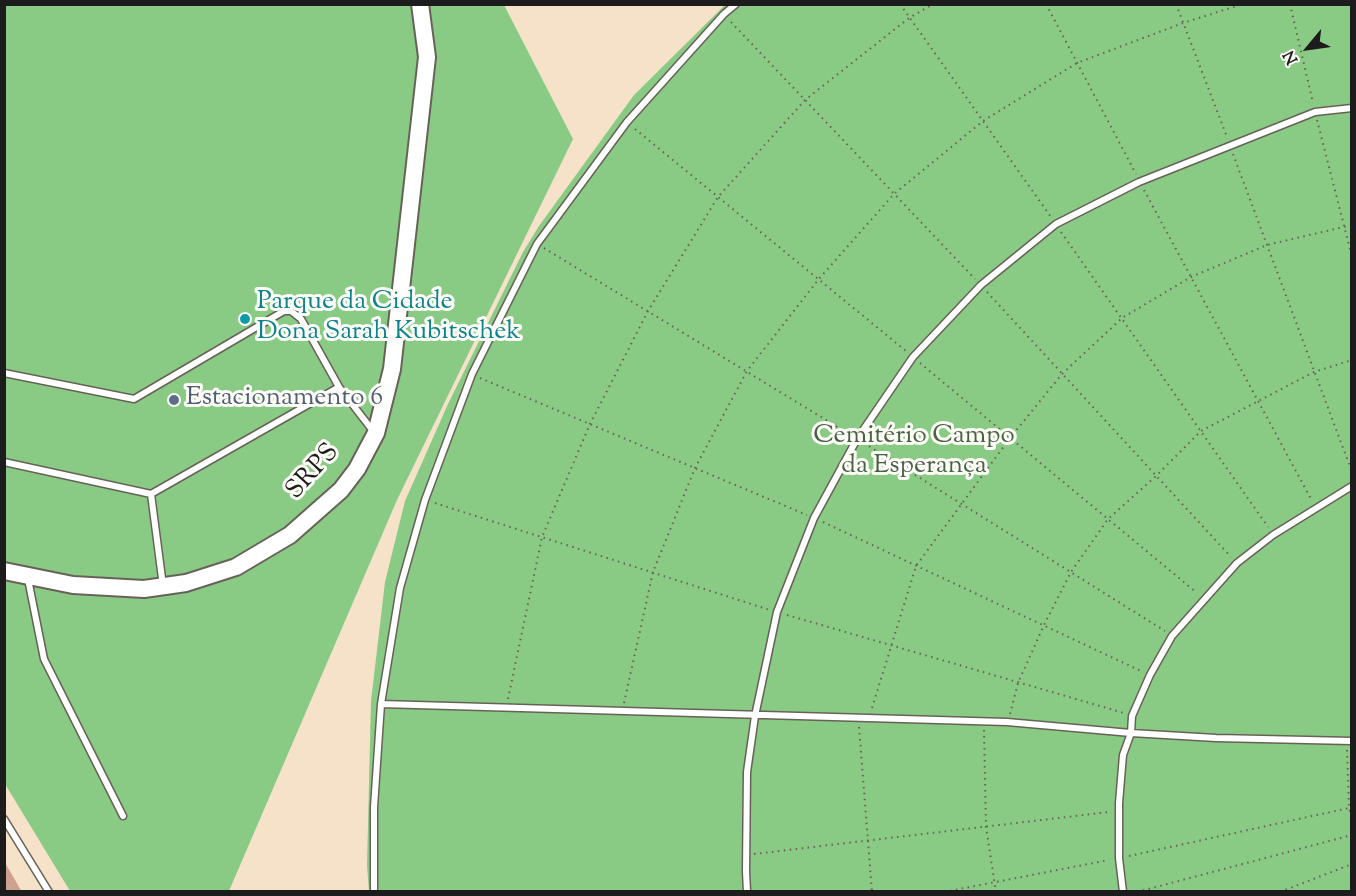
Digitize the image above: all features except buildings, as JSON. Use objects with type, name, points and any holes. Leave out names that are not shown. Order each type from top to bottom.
[{"type":"main road","name":"SRPS","points":[[4,571],[73,585],[144,589],[186,583],[236,567],[290,535],[340,490],[357,469],[376,433],[392,369],[427,57],[420,4]]},
{"type":"lane","points":[[374,891],[374,807],[381,704],[400,588],[425,500],[472,374],[537,244],[627,122],[724,14],[736,4]]},
{"type":"lane","points":[[747,891],[747,772],[755,716],[777,612],[814,518],[857,439],[913,357],[981,285],[1056,224],[1139,182],[1315,112],[1352,108]]},
{"type":"lane","points":[[4,373],[134,399],[288,310],[294,311],[301,319],[339,387],[376,433]]},
{"type":"lane","points":[[4,462],[151,495],[339,387]]},
{"type":"lane","points":[[1123,891],[1119,858],[1119,811],[1124,755],[1131,733],[1132,716],[1150,675],[1172,636],[1237,563],[1273,535],[1352,486]]},
{"type":"lane","points":[[151,495],[163,587]]},
{"type":"lane","points":[[27,575],[44,659],[123,816]]},
{"type":"lane","points":[[381,704],[1007,722],[1216,738],[1349,740]]},
{"type":"lane","points":[[4,819],[50,891]]},
{"type":"path","points":[[900,4],[1273,535]]},
{"type":"path","points":[[506,708],[542,537],[590,424],[648,311],[718,197],[805,100],[909,18],[933,4]]},
{"type":"path","points":[[1046,4],[1139,182],[1315,507]]},
{"type":"path","points":[[1176,4],[1352,471]]},
{"type":"path","points":[[622,712],[653,572],[695,468],[747,371],[818,280],[894,194],[983,121],[1077,63],[1183,23],[1243,4]]},
{"type":"path","points":[[1290,4],[1352,257]]},
{"type":"path","points":[[869,719],[916,566],[1010,438],[1062,374],[1122,318],[1191,277],[1267,244],[1352,225]]},
{"type":"path","points":[[1007,722],[1018,683],[1044,625],[1071,572],[1108,519],[1201,431],[1314,372],[1352,360]]},
{"type":"path","points":[[859,719],[872,891]]},
{"type":"path","points":[[984,722],[986,826],[996,891]]},
{"type":"path","points":[[1349,740],[1349,808],[1352,819]]},
{"type":"path","points":[[944,891],[1119,858],[1349,808]]},
{"type":"path","points":[[746,855],[1119,811]]},
{"type":"path","points":[[1137,891],[1352,835]]},
{"type":"path","points":[[1280,891],[1352,864]]},
{"type":"green space","name":"Parque da Cidade Dona Sarah Kubitschek","points":[[5,5],[504,5],[573,139],[397,500],[229,891],[70,891],[5,784]]},
{"type":"green space","name":"Cemitério Campo da Esperança","points":[[725,5],[1351,5],[1351,891],[369,892],[367,865],[371,701],[385,582],[405,501],[448,404],[523,252],[539,226],[634,95]]},
{"type":"place","name":"Parque da Cidade Dona Sarah Kubitschek","points":[[245,319]]},
{"type":"place","name":"Estacionamento 6","points":[[174,400]]}]
